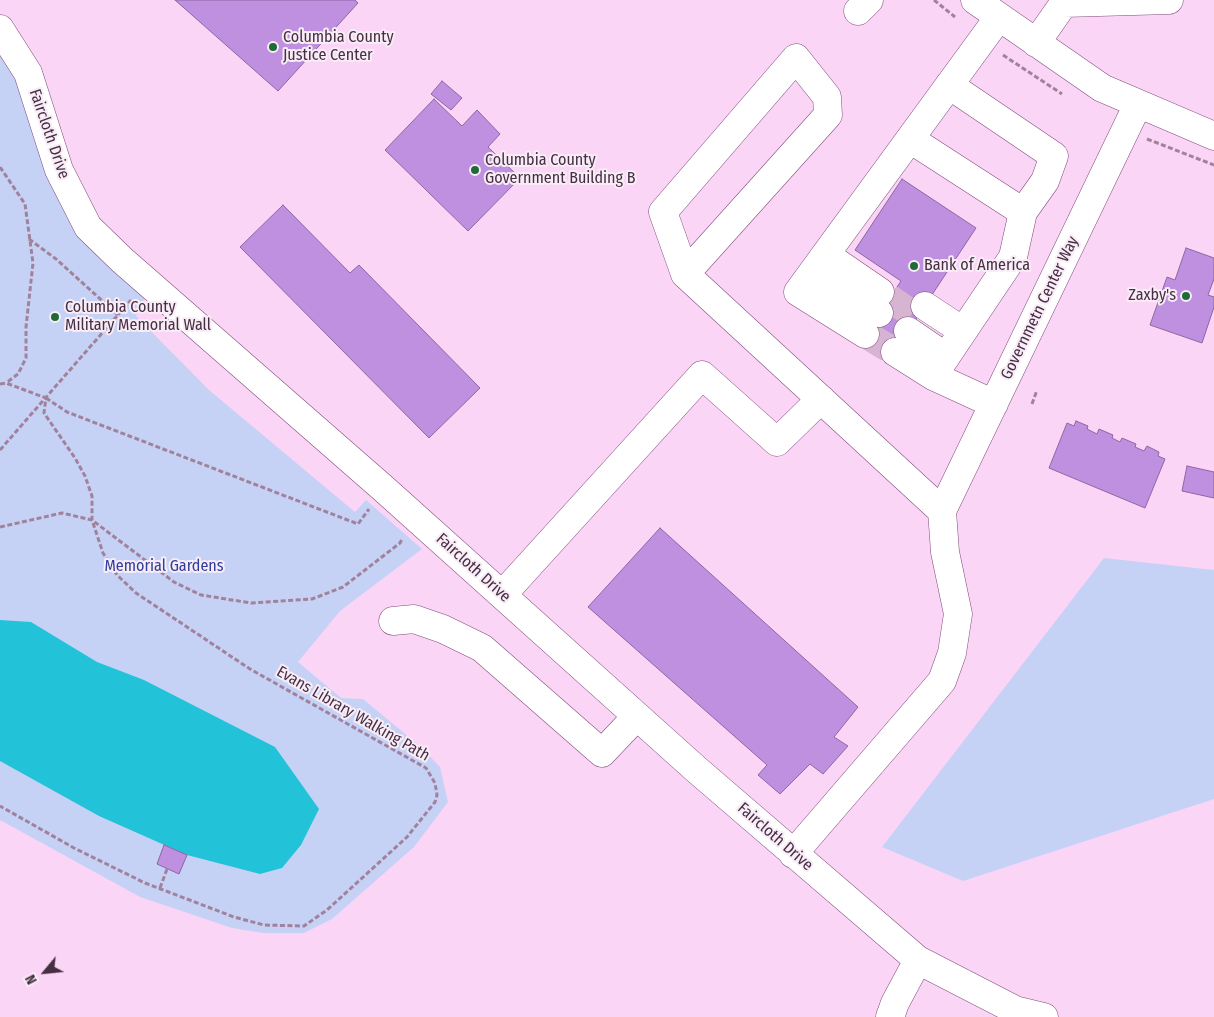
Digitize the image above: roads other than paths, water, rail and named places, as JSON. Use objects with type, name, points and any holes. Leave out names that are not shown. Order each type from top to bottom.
[{"type":"street","points":[[975,0],[1102,88],[1214,136]]},
{"type":"street","points":[[1036,43],[1064,3],[1169,0]]},
{"type":"street","points":[[816,267],[999,17]]},
{"type":"street","name":"Faircloth Drive","points":[[0,29],[28,72],[59,170],[88,227],[146,283],[415,516],[636,716],[793,854],[918,960],[1015,1010],[1044,1017]]},
{"type":"street","points":[[685,274],[828,115],[827,97],[796,58],[663,212],[685,274],[942,511],[945,552],[958,614],[952,653],[942,681],[793,854]]},
{"type":"street","points":[[948,354],[1013,257],[1023,212],[1045,182],[1054,156],[949,85]]},
{"type":"street","name":"Governmetn Center Way","points":[[942,511],[1138,104]]},
{"type":"street","points":[[910,139],[1023,212]]},
{"type":"street","points":[[816,267],[881,310],[816,267]]},
{"type":"street","points":[[948,354],[909,329],[948,354],[994,404]]},
{"type":"street","points":[[503,594],[702,376],[777,442],[820,399]]},
{"type":"street","points":[[393,621],[414,618],[443,629],[482,648],[602,752],[636,716]]},
{"type":"street","points":[[890,1017],[895,1003],[918,960]]},
{"type":"water","points":[[0,620],[31,622],[97,662],[144,680],[275,747],[319,809],[301,845],[282,868],[260,874],[187,855],[99,816],[0,761]]},
{"type":"tunnel","points":[[889,298],[917,317]]},
{"type":"tunnel","points":[[865,334],[895,352]]},
{"type":"place","name":"Columbia County Justice Center","points":[[273,47]]},
{"type":"place","name":"Columbia County Government Building B","points":[[475,170]]},
{"type":"place","name":"Bank of America","points":[[914,266]]},
{"type":"place","name":"Zaxby's","points":[[1186,296]]},
{"type":"place","name":"Columbia County Military Memorial Wall","points":[[55,317]]},
{"type":"park label","name":"Memorial Gardens","points":[[164,567]]}]
